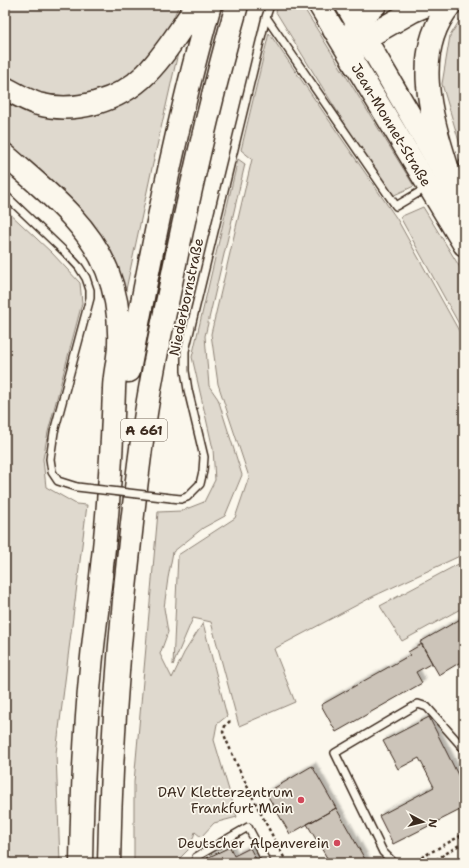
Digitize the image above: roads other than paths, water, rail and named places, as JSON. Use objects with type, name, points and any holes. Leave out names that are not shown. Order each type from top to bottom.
[{"type":"highway","points":[[5,88],[22,98],[54,107],[84,106],[106,100],[122,92],[146,75],[167,49],[197,5]]},
{"type":"highway","name":"A 661","points":[[81,863],[84,770],[91,668],[103,565],[112,462],[155,232],[178,126],[210,5]]},
{"type":"highway","name":"A 661","points":[[110,863],[111,781],[118,659],[128,555],[150,388],[177,249],[203,132],[237,5]]},
{"type":"highway","points":[[355,66],[352,52],[352,33],[364,15],[375,5]]},
{"type":"highway","points":[[352,33],[427,5]]},
{"type":"highway","points":[[450,5],[443,13],[432,37],[428,51],[426,68],[431,109],[459,198]]},
{"type":"highway","points":[[5,155],[80,225],[106,267],[117,306],[119,344],[114,384],[112,462]]},
{"type":"main road","name":"Jean-Monnet-Straße","points":[[319,5],[352,33],[459,198]]},
{"type":"main road","name":"Jean-Monnet-Straße","points":[[346,5],[352,33]]},
{"type":"main road","name":"Jean-Monnet-Straße","points":[[355,66],[464,245]]},
{"type":"lane","name":"Niederbornstraße","points":[[5,195],[68,255],[86,278],[90,290],[90,298],[54,432],[50,459],[52,472],[58,481],[77,487],[181,499],[188,497],[200,484],[204,457],[188,390],[185,371],[185,351],[270,5]]},
{"type":"lane","points":[[266,17],[396,206],[418,193]]},
{"type":"lane","points":[[394,863],[382,852],[335,753],[418,704],[427,707],[464,749]]},
{"type":"lane","points":[[200,863],[196,857],[248,827],[267,863]]},
{"type":"place","name":"DAV Kletterzentrum Frankfurt Main","points":[[301,800]]},
{"type":"place","name":"Deutscher Alpenverein","points":[[337,843]]}]
